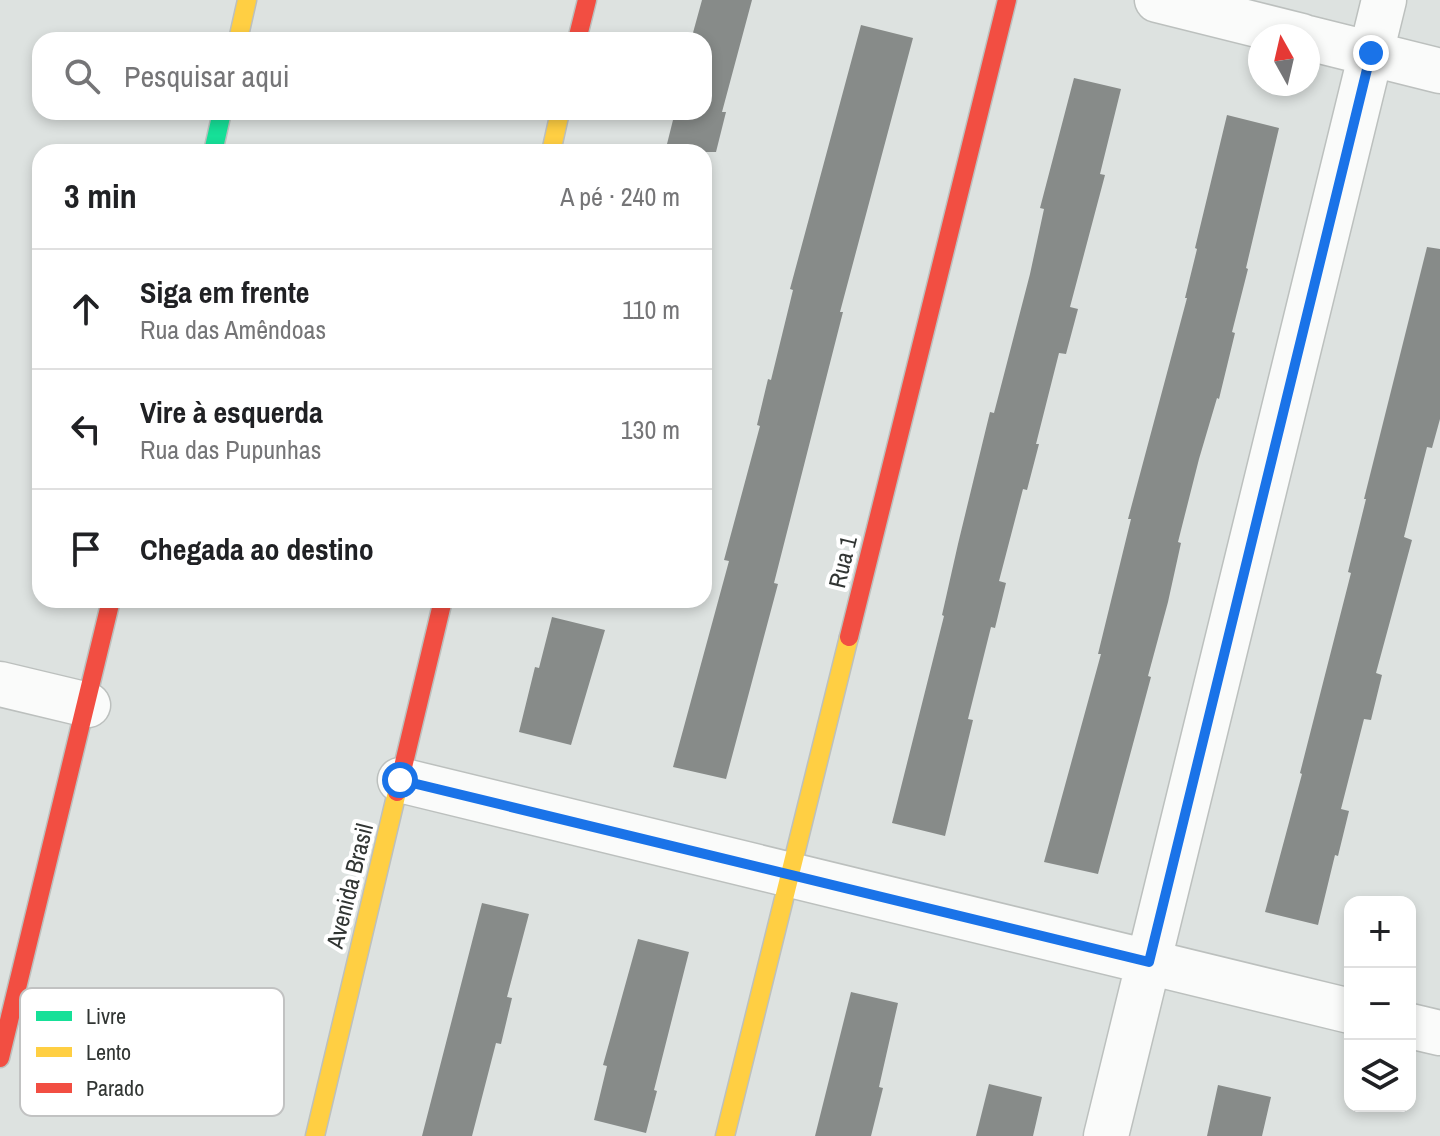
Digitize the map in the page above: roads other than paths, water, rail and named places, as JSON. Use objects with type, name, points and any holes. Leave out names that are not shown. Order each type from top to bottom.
[{"type":"street","points":[[240,32],[247,0]]},
{"type":"street","points":[[579,32],[587,0]]},
{"type":"street","name":"Rua 1","points":[[725,1136],[1007,0]]},
{"type":"street","points":[[1157,0],[1254,24]]},
{"type":"street","points":[[1106,1136],[1384,0]]},
{"type":"street","points":[[1320,41],[1440,71]]},
{"type":"street","points":[[215,144],[220,120]]},
{"type":"street","points":[[553,144],[558,120]]},
{"type":"street","points":[[0,1058],[109,608]]},
{"type":"street","name":"Avenida Brasil","points":[[315,1136],[441,608]]},
{"type":"street","points":[[0,684],[88,705]]},
{"type":"street","points":[[400,780],[1344,1010]]},
{"type":"street","points":[[1416,1027],[1440,1033]]}]
